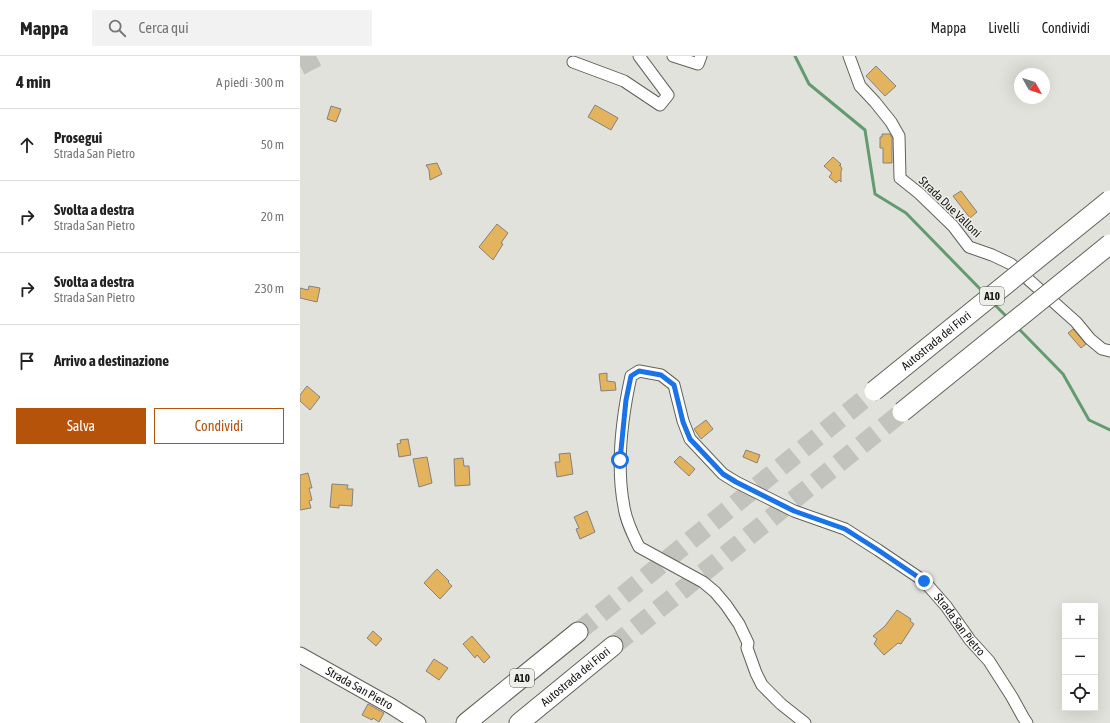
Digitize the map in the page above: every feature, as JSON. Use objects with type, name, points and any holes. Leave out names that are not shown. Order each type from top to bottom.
[{"type":"highway","name":"Autostrada dei Fiori","points":[[874,392],[1110,200]]},
{"type":"highway","points":[[902,412],[1110,244]]},
{"type":"highway","name":"A10","points":[[466,723],[578,632]]},
{"type":"highway","name":"Autostrada dei Fiori","points":[[519,723],[613,646]]},
{"type":"street","points":[[573,62],[624,81],[660,104],[668,95],[639,56]]},
{"type":"street","points":[[673,56],[698,64],[701,56]]},
{"type":"street","name":"Strada Due Valloni","points":[[849,56],[860,86],[891,122],[899,136],[900,178],[920,194],[953,226],[969,247],[992,255],[1011,264],[1076,322],[1096,344],[1102,349],[1110,351]]},
{"type":"street","name":"Strada San Pietro","points":[[805,723],[781,704],[762,686],[747,648],[748,643],[726,605],[703,582],[639,547],[634,537],[624,508],[620,460],[626,400],[631,376],[639,371],[661,375],[674,385],[683,422],[690,439],[723,474],[794,511],[845,529],[924,581],[946,606],[970,640],[989,661],[1027,723]]},
{"type":"street","name":"Strada San Pietro","points":[[300,655],[418,723]]},
{"type":"building","points":[[876,66],[896,86],[885,96],[866,76]]},
{"type":"building","points":[[595,105],[618,118],[611,130],[588,117]]},
{"type":"building","points":[[331,106],[341,109],[336,122],[327,119]]},
{"type":"building","points":[[882,134],[890,134],[892,138],[892,163],[883,163],[883,148],[880,148],[880,137],[882,137]]},
{"type":"building","points":[[833,157],[841,164],[841,182],[839,180],[836,183],[829,177],[832,173],[824,166]]},
{"type":"building","points":[[437,163],[442,174],[430,180],[429,170],[426,165]]},
{"type":"building","points":[[961,191],[977,212],[970,218],[953,196]]},
{"type":"building","points":[[497,224],[508,233],[501,243],[503,244],[493,260],[479,247]]},
{"type":"building","points":[[309,286],[320,288],[317,302],[300,298],[300,288],[308,290]]},
{"type":"building","points":[[1073,329],[1086,344],[1081,348],[1068,333]]},
{"type":"building","points":[[607,373],[607,381],[615,382],[616,390],[601,391],[599,374]]},
{"type":"building","points":[[307,386],[320,397],[310,410],[300,401],[300,395]]},
{"type":"building","points":[[706,420],[713,429],[701,439],[694,429]]},
{"type":"building","points":[[408,439],[411,455],[399,457],[397,444],[401,443],[400,440]]},
{"type":"building","points":[[746,450],[760,455],[757,463],[743,457]]},
{"type":"building","points":[[570,453],[573,474],[557,477],[555,462],[560,462],[559,454]]},
{"type":"building","points":[[680,456],[695,469],[689,476],[674,462]]},
{"type":"building","points":[[427,457],[432,483],[419,487],[413,459]]},
{"type":"building","points":[[463,458],[464,466],[469,466],[470,485],[455,486],[454,459]]},
{"type":"building","points":[[308,473],[312,488],[309,488],[312,500],[309,501],[311,508],[300,510],[300,475]]},
{"type":"building","points":[[332,484],[348,485],[347,489],[353,489],[352,506],[339,505],[339,508],[330,507]]},
{"type":"building","points":[[587,511],[595,532],[580,539],[576,529],[579,528],[574,517]]},
{"type":"building","points":[[437,569],[452,586],[440,599],[424,583]]},
{"type":"building","points":[[897,610],[911,619],[910,621],[914,624],[901,644],[898,643],[884,655],[874,644],[877,639],[873,636],[885,626]]},
{"type":"building","points":[[373,631],[382,639],[376,646],[367,638]]},
{"type":"building","points":[[472,636],[490,657],[484,663],[477,655],[475,658],[463,644]]},
{"type":"building","points":[[434,659],[448,668],[439,680],[426,671]]},
{"type":"building","points":[[368,704],[384,713],[379,722],[373,718],[372,720],[362,715]]},
{"type":"waterway","points":[[795,56],[809,84],[865,130],[875,194],[906,213],[985,294]]},
{"type":"waterway","points":[[993,303],[1009,319]]},
{"type":"waterway","points":[[1017,327],[1063,374],[1089,420],[1110,430]]},
{"type":"tunnel","points":[[300,66],[319,56]]},
{"type":"tunnel","points":[[578,632],[874,391]]},
{"type":"tunnel","points":[[613,646],[902,412]]},
{"type":"route","points":[[620,460],[626,400],[631,376],[639,371],[661,375],[674,385],[683,422],[690,439],[723,474],[794,511],[845,529],[924,581]]}]
